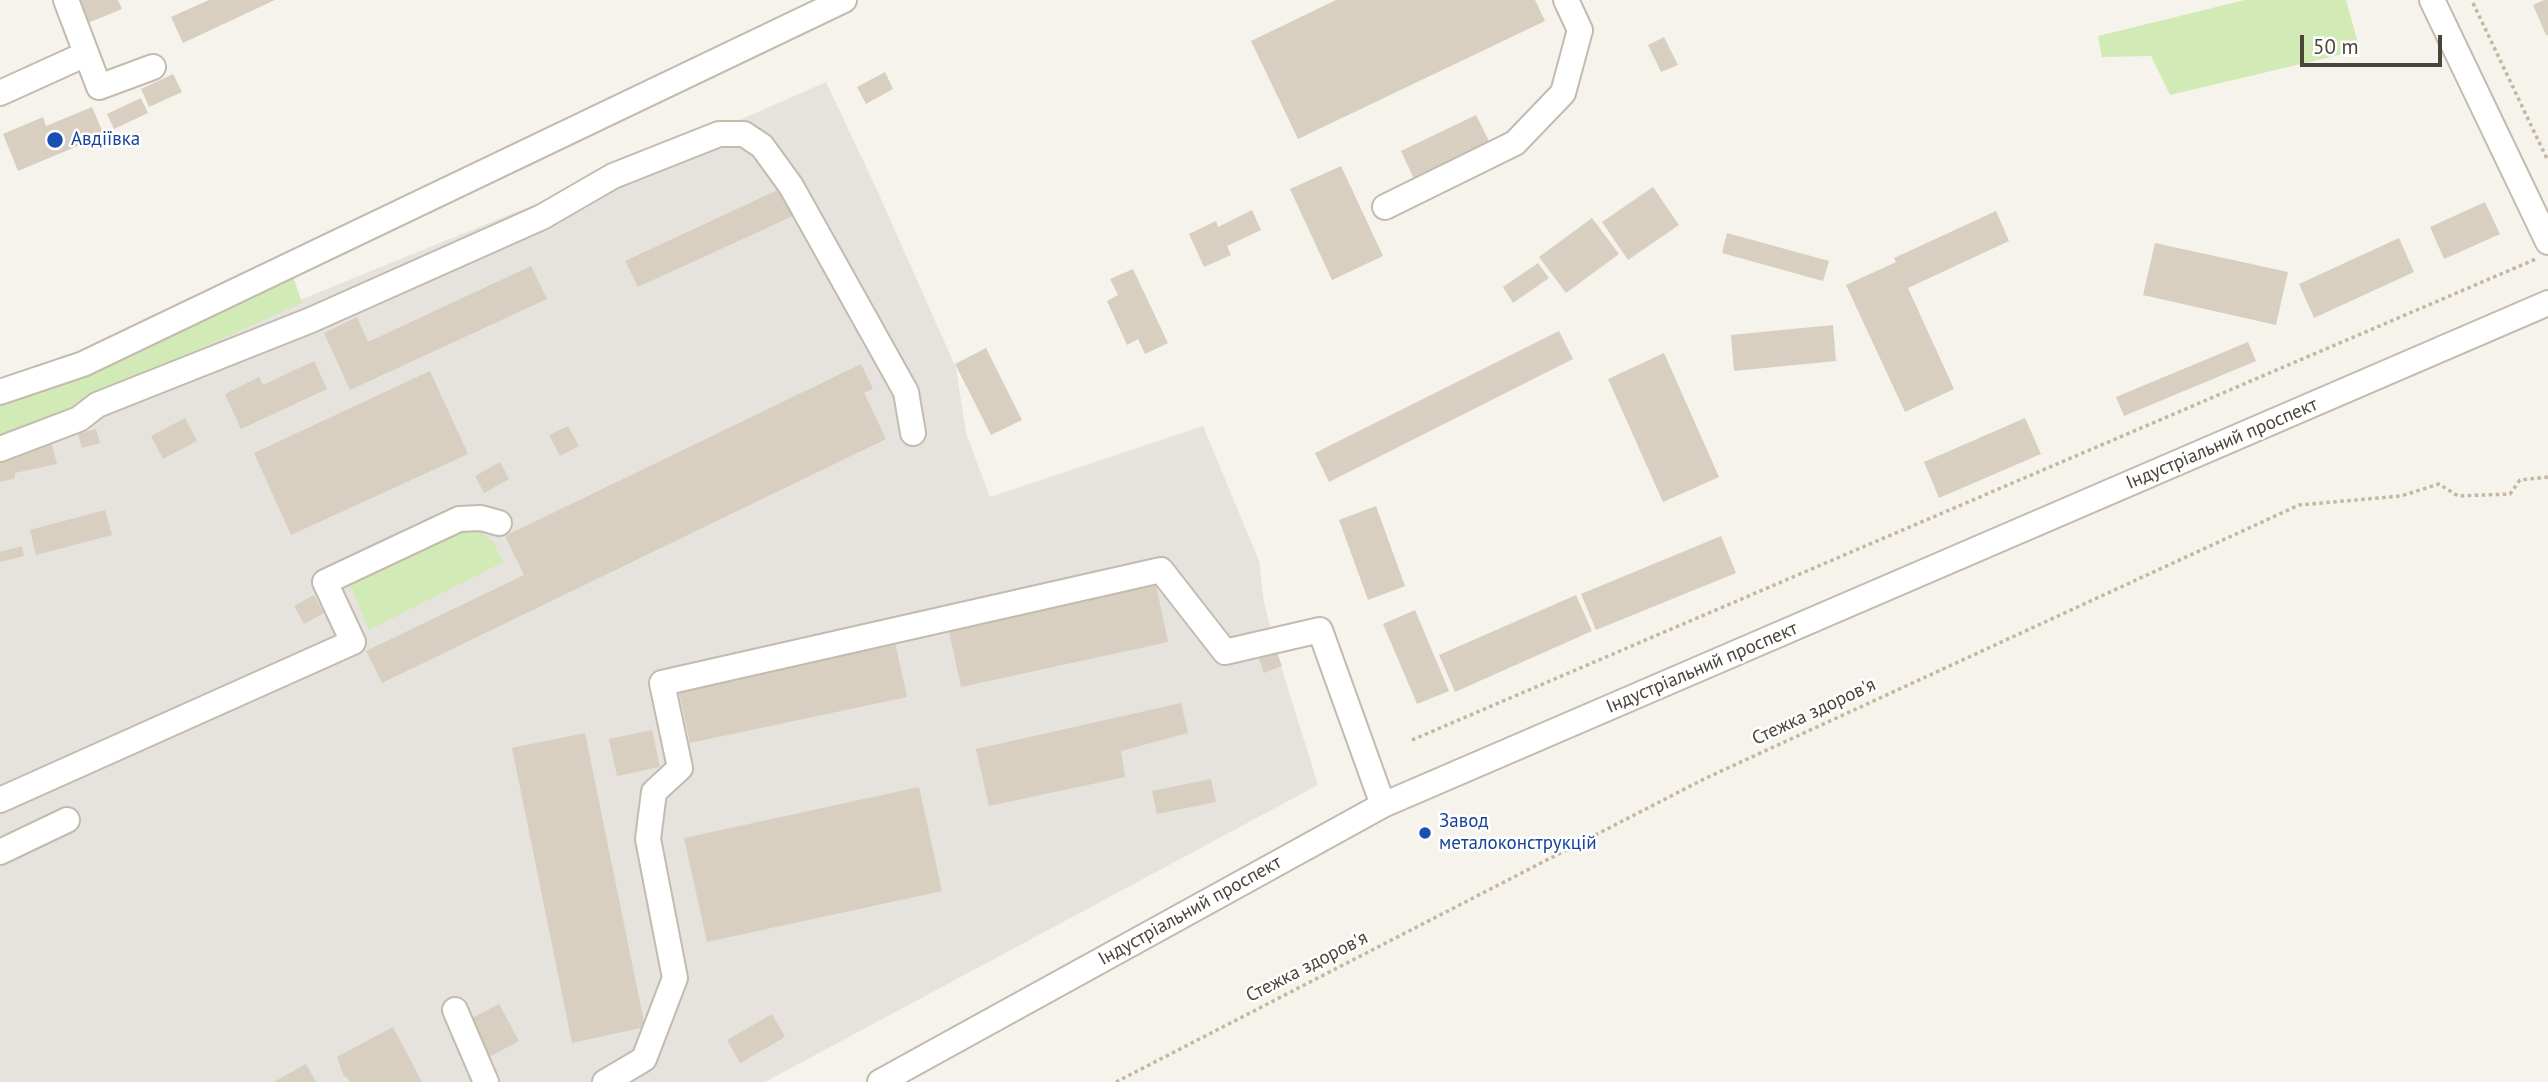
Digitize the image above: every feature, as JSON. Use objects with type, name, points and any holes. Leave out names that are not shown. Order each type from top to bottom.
[{"type":"street","points":[[66,0],[99,87],[153,67]]},
{"type":"street","points":[[0,392],[83,364],[844,0]]},
{"type":"street","points":[[1385,207],[1515,143],[1563,93],[1580,30],[1566,0]]},
{"type":"street","points":[[2432,0],[2548,242]]},
{"type":"street","points":[[0,93],[86,54]]},
{"type":"street","points":[[0,449],[79,419],[97,405],[311,320],[542,217],[613,176],[719,134],[744,134],[761,146],[791,186],[906,392],[914,433]]},
{"type":"street","name":"Індустріальний проспект","points":[[880,1082],[1384,805],[2548,303]]},
{"type":"street","points":[[0,800],[353,642],[325,582],[459,519],[481,518],[499,523]]},
{"type":"street","points":[[605,1082],[644,1059],[675,978],[648,839],[654,792],[680,768],[662,682],[1160,570],[1225,652],[1320,629],[1384,805]]},
{"type":"street","points":[[0,852],[67,820]]},
{"type":"street","points":[[455,1010],[486,1082]]},
{"type":"path","points":[[2473,3],[2548,161]]},
{"type":"path","points":[[1412,740],[2548,254]]},
{"type":"path","name":"Стежка здоров'я","points":[[1115,1082],[1704,779],[2299,505],[2401,496],[2439,484],[2458,496],[2510,494],[2519,480],[2548,477]]},
{"type":"shaded area","points":[[826,82],[956,368],[966,433],[990,497],[1203,426],[1259,561],[1264,602],[1276,650],[1318,785],[765,1082],[0,1082],[0,422],[710,133]]},
{"type":"green space","points":[[2245,0],[2346,0],[2360,50],[2170,95],[2151,56],[2102,57],[2098,36]]},
{"type":"green space","points":[[293,276],[302,303],[86,399],[0,442],[0,399],[140,337],[179,333]]},
{"type":"green space","points":[[458,530],[479,531],[493,542],[503,562],[369,630],[349,583]]},
{"type":"building","points":[[79,0],[118,0],[122,9],[88,23]]},
{"type":"building","points":[[209,0],[275,0],[183,43],[171,17]]},
{"type":"building","points":[[1336,0],[1535,0],[1545,21],[1298,139],[1251,41]]},
{"type":"building","points":[[2548,0],[2548,35],[2533,5]]},
{"type":"building","points":[[1664,37],[1678,65],[1661,72],[1648,45]]},
{"type":"building","points":[[885,72],[893,89],[866,104],[857,87]]},
{"type":"building","points":[[173,74],[182,92],[149,107],[141,89]]},
{"type":"building","points":[[141,98],[148,113],[114,129],[107,114]]},
{"type":"building","points":[[92,107],[104,135],[18,171],[3,134],[43,117],[46,126]]},
{"type":"building","points":[[1476,115],[1490,143],[1414,179],[1401,151]]},
{"type":"building","points":[[1341,166],[1383,256],[1332,280],[1290,189]]},
{"type":"building","points":[[784,187],[793,216],[638,287],[625,261]]},
{"type":"building","points":[[1653,187],[1679,225],[1628,260],[1602,222]]},
{"type":"building","points":[[2485,202],[2500,234],[2444,259],[2430,227]]},
{"type":"building","points":[[1252,210],[1261,230],[1227,246],[1231,255],[1204,267],[1189,234],[1216,221],[1218,227]]},
{"type":"building","points":[[1996,211],[2009,241],[1908,288],[1954,389],[1905,412],[1846,285],[1896,262],[1894,258]]},
{"type":"building","points":[[1592,218],[1619,254],[1566,293],[1539,257]]},
{"type":"building","points":[[1727,233],[1829,261],[1823,281],[1722,253]]},
{"type":"building","points":[[2399,238],[2414,272],[2314,318],[2299,284]]},
{"type":"building","points":[[2155,243],[2288,272],[2276,325],[2143,295]]},
{"type":"building","points":[[1538,263],[1549,278],[1513,303],[1503,287]]},
{"type":"building","points":[[531,266],[547,299],[350,390],[324,333],[357,317],[368,342]]},
{"type":"building","points":[[1133,269],[1168,343],[1145,354],[1138,339],[1127,345],[1107,301],[1118,295],[1110,279]]},
{"type":"building","points":[[1833,325],[1836,361],[1734,371],[1731,335]]},
{"type":"building","points":[[1559,331],[1573,359],[1329,482],[1315,453]]},
{"type":"building","points":[[2248,342],[2256,361],[2124,416],[2116,397]]},
{"type":"building","points":[[986,348],[1022,420],[991,435],[955,364]]},
{"type":"building","points":[[1664,353],[1719,477],[1663,502],[1608,379]]},
{"type":"building","points":[[314,361],[327,389],[241,429],[225,394],[259,377],[263,385]]},
{"type":"building","points":[[861,364],[873,389],[864,393],[886,439],[382,683],[366,651],[524,575],[505,536]]},
{"type":"building","points":[[430,371],[468,454],[291,535],[254,453]]},
{"type":"building","points":[[185,418],[197,441],[163,459],[151,436]]},
{"type":"building","points":[[2025,418],[2041,454],[1939,498],[1924,462]]},
{"type":"building","points":[[568,426],[579,446],[560,456],[549,435]]},
{"type":"building","points":[[96,429],[100,443],[82,448],[78,434]]},
{"type":"building","points":[[51,442],[57,464],[15,473],[15,478],[0,482],[0,456]]},
{"type":"building","points":[[500,462],[509,479],[484,493],[475,476]]},
{"type":"building","points":[[1376,506],[1405,586],[1368,600],[1339,520]]},
{"type":"building","points":[[105,510],[112,535],[36,555],[30,530]]},
{"type":"building","points":[[1721,536],[1736,573],[1596,630],[1581,594]]},
{"type":"building","points":[[22,546],[24,556],[0,562],[0,552]]},
{"type":"building","points":[[1156,585],[1168,642],[961,687],[949,631]]},
{"type":"building","points":[[314,595],[324,613],[304,624],[294,606]]},
{"type":"building","points":[[1576,595],[1592,631],[1455,692],[1439,655]]},
{"type":"building","points":[[1415,610],[1449,691],[1417,704],[1383,624]]},
{"type":"building","points":[[895,642],[907,697],[690,743],[678,688]]},
{"type":"building","points":[[1276,650],[1282,666],[1264,673],[1258,656]]},
{"type":"building","points":[[1181,703],[1188,733],[1121,751],[1125,777],[989,806],[976,749]]},
{"type":"building","points":[[652,730],[660,767],[617,776],[609,739]]},
{"type":"building","points":[[585,733],[645,1027],[572,1043],[512,748]]},
{"type":"building","points":[[1211,779],[1216,802],[1157,814],[1152,791]]},
{"type":"building","points":[[919,787],[942,891],[707,942],[684,838]]},
{"type":"building","points":[[499,1004],[519,1041],[482,1061],[462,1023]]},
{"type":"building","points":[[772,1014],[785,1037],[740,1063],[727,1040]]},
{"type":"building","points":[[393,1027],[422,1082],[350,1082],[344,1077],[337,1057]]},
{"type":"building","points":[[306,1064],[316,1082],[274,1082]]},
{"type":"place","name":"Авдіївка","points":[[55,140]]},
{"type":"place","name":"Завод металоконструкцій","points":[[1425,833]]}]
